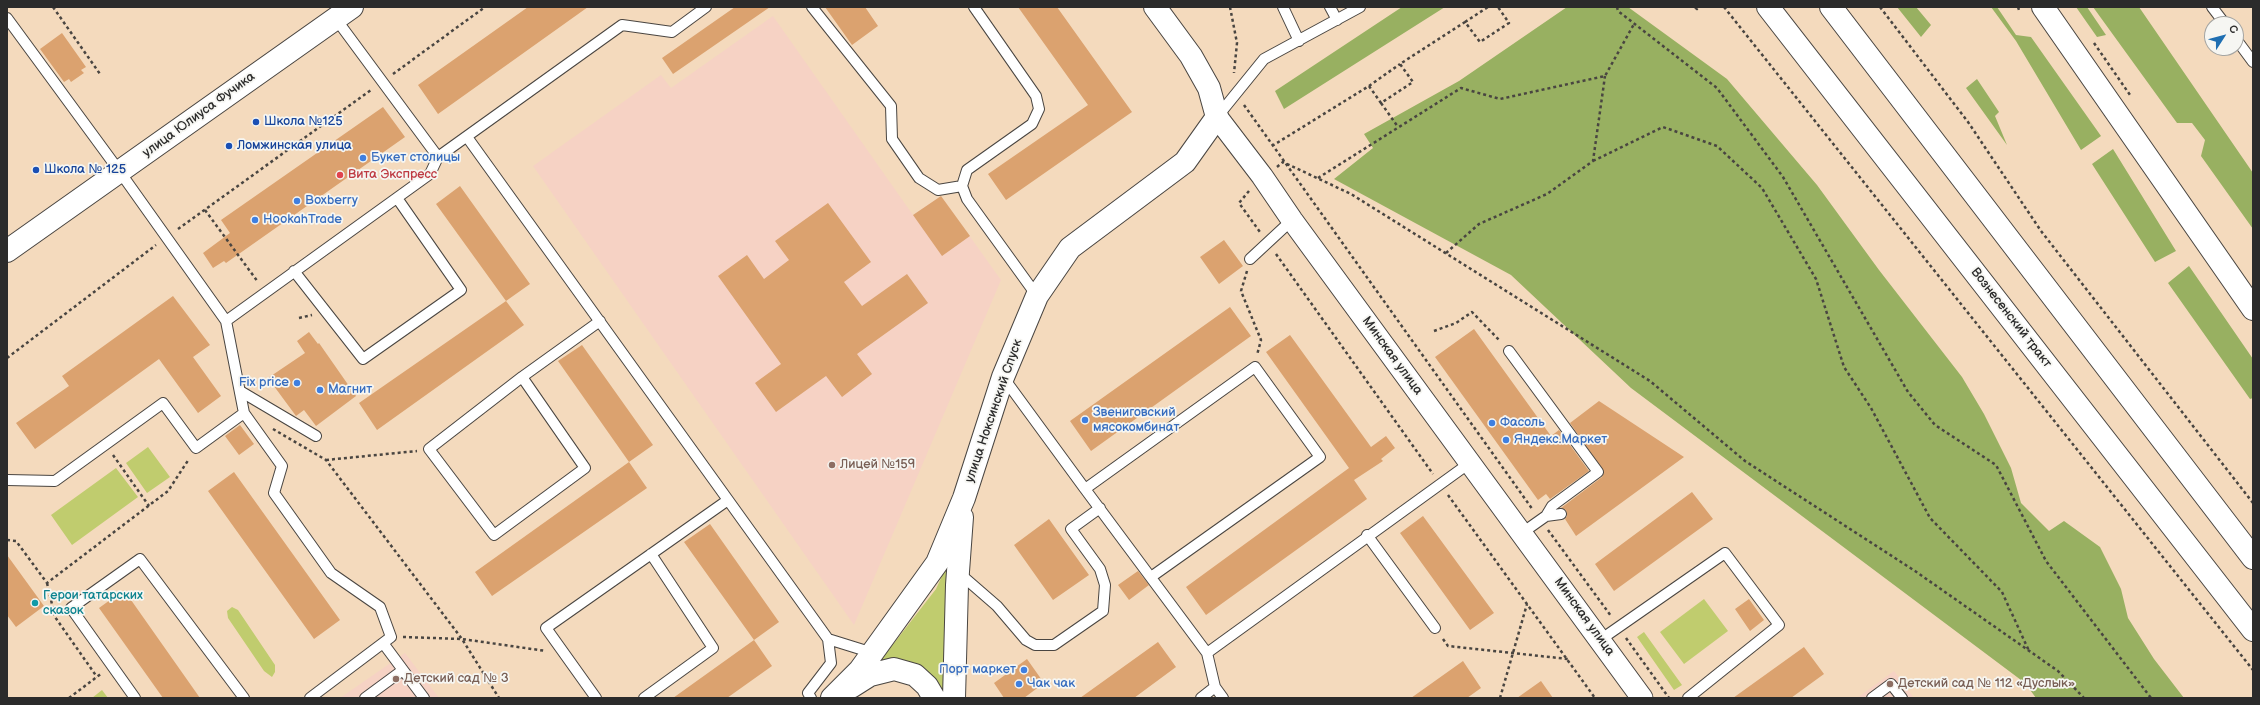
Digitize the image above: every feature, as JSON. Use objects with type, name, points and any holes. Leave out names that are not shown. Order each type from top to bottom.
[{"type":"main road","name":"Минская улица","points":[[1155,7],[1198,69],[1209,88],[1217,118]]},
{"type":"main road","name":"Вознесенский тракт","points":[[1768,7],[2253,630]]},
{"type":"main road","points":[[1831,7],[2253,558]]},
{"type":"main road","points":[[2043,7],[2253,309]]},
{"type":"main road","name":"улица Юлиуса Фучика","points":[[7,251],[344,13]]},
{"type":"main road","name":"улица Ноксинский Спуск","points":[[833,698],[860,670],[937,563],[964,498],[1003,377],[1037,296],[1070,248],[1185,162],[1217,118]]},
{"type":"main road","name":"улица Ноксинский Спуск","points":[[954,698],[958,572],[964,498]]},
{"type":"main road","name":"улица Ноксинский Спуск","points":[[833,698],[870,675],[894,669],[915,675],[927,686],[934,698]]},
{"type":"street","name":"Минская улица","points":[[1217,118],[1262,176],[1292,220],[1471,462],[1642,698]]},
{"type":"lane","points":[[226,321],[430,174],[438,157],[622,25],[672,32],[706,7]]},
{"type":"lane","points":[[812,7],[891,106],[892,139],[919,178],[938,190],[962,186]]},
{"type":"lane","points":[[974,7],[1036,96],[1039,109],[1032,124],[968,170],[962,186],[967,199],[1037,296]]},
{"type":"lane","points":[[1283,7],[1298,41]]},
{"type":"lane","points":[[1330,7],[1337,20]]},
{"type":"lane","points":[[1217,118],[1264,59],[1360,7]]},
{"type":"lane","points":[[2212,7],[2219,16]]},
{"type":"lane","points":[[344,13],[382,82],[438,157]]},
{"type":"lane","points":[[7,18],[167,237],[226,321],[244,413],[282,466],[274,493],[331,573],[380,607],[387,640],[403,670],[424,698]]},
{"type":"lane","points":[[2244,50],[2253,62]]},
{"type":"lane","points":[[467,137],[828,639],[831,663],[808,693],[811,698]]},
{"type":"lane","points":[[294,271],[363,359],[461,290],[396,198]]},
{"type":"lane","points":[[1250,259],[1292,220]]},
{"type":"lane","points":[[522,377],[585,468],[494,535],[429,449],[522,377],[600,322]]},
{"type":"lane","points":[[1509,352],[1598,472],[1552,506],[1543,518],[1522,533]]},
{"type":"lane","points":[[1085,489],[1255,367],[1320,456],[1151,577]]},
{"type":"lane","points":[[1003,377],[1207,653],[1215,687],[1223,698]]},
{"type":"lane","points":[[240,391],[316,436]]},
{"type":"lane","points":[[7,480],[55,481],[162,403],[196,448],[244,413]]},
{"type":"lane","points":[[1207,653],[1367,535],[1471,462]]},
{"type":"lane","points":[[596,698],[546,628],[728,500]]},
{"type":"lane","points":[[958,572],[997,606],[1026,640],[1035,645],[1054,645],[1103,611],[1106,585],[1100,569],[1071,529],[1100,508]]},
{"type":"lane","points":[[1543,518],[1560,514]]},
{"type":"lane","points":[[1367,535],[1435,628]]},
{"type":"lane","points":[[1600,640],[1725,553],[1779,625],[1688,698]]},
{"type":"lane","points":[[644,698],[713,648],[651,554]]},
{"type":"lane","points":[[135,698],[71,608],[140,559],[244,698]]},
{"type":"lane","points":[[828,639],[873,653]]},
{"type":"lane","points":[[310,698],[387,640]]},
{"type":"lane","points":[[365,698],[403,670]]},
{"type":"lane","points":[[1872,698],[1891,684],[1902,698]]},
{"type":"lane","points":[[1200,698],[1215,687]]},
{"type":"path","points":[[53,7],[100,74]]},
{"type":"path","points":[[7,358],[167,237],[485,7]]},
{"type":"path","points":[[1272,146],[1368,86],[1488,7]]},
{"type":"path","points":[[1465,22],[1480,42],[1509,23],[1498,7]]},
{"type":"path","points":[[1617,7],[1618,11],[1634,24],[1718,88],[1783,177],[1908,392],[1935,425],[1996,465],[2046,561],[2151,698]]},
{"type":"path","points":[[1724,7],[2253,670]]},
{"type":"path","points":[[1880,7],[1968,122],[2041,231],[2253,503]]},
{"type":"path","points":[[1593,161],[1605,76],[1634,24]]},
{"type":"path","points":[[1381,103],[1413,82],[1400,64]]},
{"type":"path","points":[[1317,178],[1460,88],[1500,99],[1605,76]]},
{"type":"path","points":[[1368,86],[1398,127]]},
{"type":"path","points":[[1446,253],[1479,224],[1547,194],[1593,161],[1663,127],[1718,146],[1762,188],[1816,279],[1844,367],[1871,408],[1930,518],[2002,592],[2030,651]]},
{"type":"path","points":[[1283,162],[1543,518],[1669,698]]},
{"type":"path","points":[[205,210],[265,292]]},
{"type":"path","points":[[1250,259],[1241,291],[1261,340],[1255,367]]},
{"type":"path","points":[[1434,331],[1456,323],[1472,312],[1509,352]]},
{"type":"path","points":[[272,428],[326,460],[462,639],[499,698]]},
{"type":"path","points":[[105,444],[149,506]]},
{"type":"path","points":[[47,583],[168,491],[196,448]]},
{"type":"path","points":[[326,460],[429,449]]},
{"type":"path","points":[[7,540],[16,541],[47,583],[55,617],[97,677]]},
{"type":"path","points":[[1500,698],[1528,604]]},
{"type":"path","points":[[1435,628],[1448,646],[1568,659]]},
{"type":"path","points":[[387,640],[462,639],[564,653]]},
{"type":"path","points":[[69,698],[112,666]]},
{"type":"shaded area","name":"Лицей №159","points":[[773,16],[913,215],[941,196],[1001,280],[854,625],[533,166],[661,75],[671,88]]},
{"type":"shaded area","name":"Детский сад № 3","points":[[405,653],[439,698],[340,698]]},
{"type":"shaded area","name":"Детский сад № 112 «Дуслык»","points":[[1894,671],[1914,698],[1857,698]]},
{"type":"green space","points":[[1402,7],[1445,7],[1284,109],[1275,91]]},
{"type":"green space","points":[[1567,7],[1628,7],[1727,79],[1817,185],[1879,270],[1962,377],[1984,414],[2011,468],[2021,503],[2049,531],[2064,521],[2100,547],[2121,589],[2128,618],[2154,659],[2184,698],[2036,698],[2025,683],[1631,388],[1511,275],[1334,179],[1373,148],[1364,134],[1459,81]]},
{"type":"green space","points":[[1897,7],[1916,7],[1931,25],[1921,37]]},
{"type":"green space","points":[[1991,7],[1997,7],[2016,35],[2031,37],[2101,136],[2081,150],[2016,41]]},
{"type":"green space","points":[[2076,7],[2087,7],[2106,35],[2097,37]]},
{"type":"green space","points":[[2093,7],[2139,7],[2253,173],[2253,229],[2201,156],[2205,140],[2192,123],[2177,123]]},
{"type":"green space","points":[[1977,79],[1999,112],[1995,116],[2007,145],[1966,88]]},
{"type":"green space","points":[[2113,149],[2176,251],[2155,262],[2092,164]]},
{"type":"green space","points":[[2189,266],[2253,359],[2253,398],[2250,399],[2168,283]]},
{"type":"green space","points":[[148,447],[170,477],[147,493],[126,463]]},
{"type":"green space","points":[[116,468],[138,497],[72,545],[51,515]]},
{"type":"green space","points":[[948,563],[948,698],[912,663],[902,660],[877,665],[936,589]]},
{"type":"green space","points":[[1704,599],[1728,631],[1684,664],[1660,632]]},
{"type":"green space","points":[[232,607],[238,610],[275,665],[275,672],[272,677],[264,671],[228,618],[227,611]]},
{"type":"green space","points":[[1644,632],[1682,685],[1674,690],[1637,637]]},
{"type":"green space","points":[[102,690],[108,698],[92,698]]},
{"type":"building","points":[[528,7],[588,7],[438,114],[418,85]]},
{"type":"building","points":[[735,7],[770,7],[673,74],[662,58]]},
{"type":"building","points":[[825,7],[865,7],[878,26],[852,45]]},
{"type":"building","points":[[1018,7],[1057,7],[1132,112],[1006,200],[988,174],[1088,105]]},
{"type":"building","points":[[62,33],[86,67],[81,70],[84,73],[71,82],[69,79],[64,82],[40,49]]},
{"type":"building","points":[[383,107],[405,137],[226,263],[224,261],[213,268],[203,253],[230,233],[221,220]]},
{"type":"building","points":[[460,186],[530,284],[506,301],[436,204]]},
{"type":"building","points":[[941,196],[970,236],[942,256],[913,215]]},
{"type":"building","points":[[828,203],[871,262],[844,282],[862,306],[907,274],[928,303],[857,354],[872,374],[842,397],[826,376],[776,412],[755,383],[781,364],[718,276],[747,255],[764,279],[789,260],[775,241]]},
{"type":"building","points":[[1224,240],[1243,266],[1219,284],[1200,257]]},
{"type":"building","points":[[173,296],[210,345],[193,357],[221,396],[198,413],[159,359],[35,449],[16,423],[69,386],[62,376]]},
{"type":"building","points":[[506,301],[524,325],[377,430],[359,403]]},
{"type":"building","points":[[1230,307],[1251,336],[1091,451],[1070,421]]},
{"type":"building","points":[[1474,329],[1551,436],[1559,430],[1589,471],[1550,499],[1546,494],[1538,500],[1435,357]]},
{"type":"building","points":[[309,332],[318,344],[319,343],[356,396],[316,426],[304,410],[296,416],[268,378],[305,353],[297,341]]},
{"type":"building","points":[[1290,335],[1371,447],[1386,436],[1395,448],[1381,459],[1383,461],[1354,480],[1367,499],[1206,615],[1186,587],[1349,468],[1266,352]]},
{"type":"building","points":[[582,345],[653,445],[629,462],[558,361]]},
{"type":"building","points":[[1599,401],[1684,457],[1576,536],[1565,519],[1567,516],[1566,510],[1561,508],[1602,477],[1604,472],[1570,423]]},
{"type":"building","points":[[240,425],[254,444],[239,455],[225,436]]},
{"type":"building","points":[[629,462],[647,488],[492,596],[475,572]]},
{"type":"building","points":[[234,472],[340,620],[314,639],[208,491]]},
{"type":"building","points":[[1692,492],[1713,519],[1614,591],[1595,564]]},
{"type":"building","points":[[1423,516],[1494,613],[1470,630],[1400,533]]},
{"type":"building","points":[[1049,519],[1089,575],[1053,600],[1014,545]]},
{"type":"building","points":[[710,524],[779,622],[754,640],[684,542]]},
{"type":"building","points":[[7,555],[44,606],[16,627],[7,615]]},
{"type":"building","points":[[1138,571],[1149,585],[1129,600],[1118,585]]},
{"type":"building","points":[[124,590],[200,698],[163,698],[99,608]]},
{"type":"building","points":[[1749,599],[1764,620],[1750,631],[1735,609]]},
{"type":"building","points":[[754,640],[772,666],[727,698],[673,698]]},
{"type":"building","points":[[1158,642],[1176,667],[1134,698],[1080,698]]},
{"type":"building","points":[[1804,647],[1824,674],[1791,698],[1733,698]]},
{"type":"building","points":[[1027,659],[1044,683],[1024,698],[1004,698],[994,683]]},
{"type":"building","points":[[1463,661],[1481,688],[1467,698],[1411,698]]},
{"type":"building","points":[[1541,681],[1553,698],[1517,698]]},
{"type":"place","name":"Школа №125","points":[[256,122]]},
{"type":"place","name":"Ломжинская улица","points":[[229,146]]},
{"type":"place","name":"Букет столицы","points":[[363,158]]},
{"type":"place","name":"Школа № 125","points":[[36,170]]},
{"type":"place","name":"Вита Экспресс","points":[[340,175]]},
{"type":"place","name":"Boxberry","points":[[297,201]]},
{"type":"place","name":"HookahTrade","points":[[255,220]]},
{"type":"place","name":"Fix price","points":[[297,383]]},
{"type":"place","name":"Магнит","points":[[320,390]]},
{"type":"place","name":"Звениговский мясокомбинат","points":[[1085,420]]},
{"type":"place","name":"Фасоль","points":[[1492,423]]},
{"type":"place","name":"Яндекс.Маркет","points":[[1506,440]]},
{"type":"place","name":"Лицей №159","points":[[832,465]]},
{"type":"place","name":"Герои татарских сказок","points":[[35,603]]},
{"type":"place","name":"Порт маркет","points":[[1024,670]]},
{"type":"place","name":"Детский сад № 3","points":[[396,679]]},
{"type":"place","name":"Чак чак","points":[[1019,684]]},
{"type":"place","name":"Детский сад № 112 «Дуслык»","points":[[1890,684]]}]
